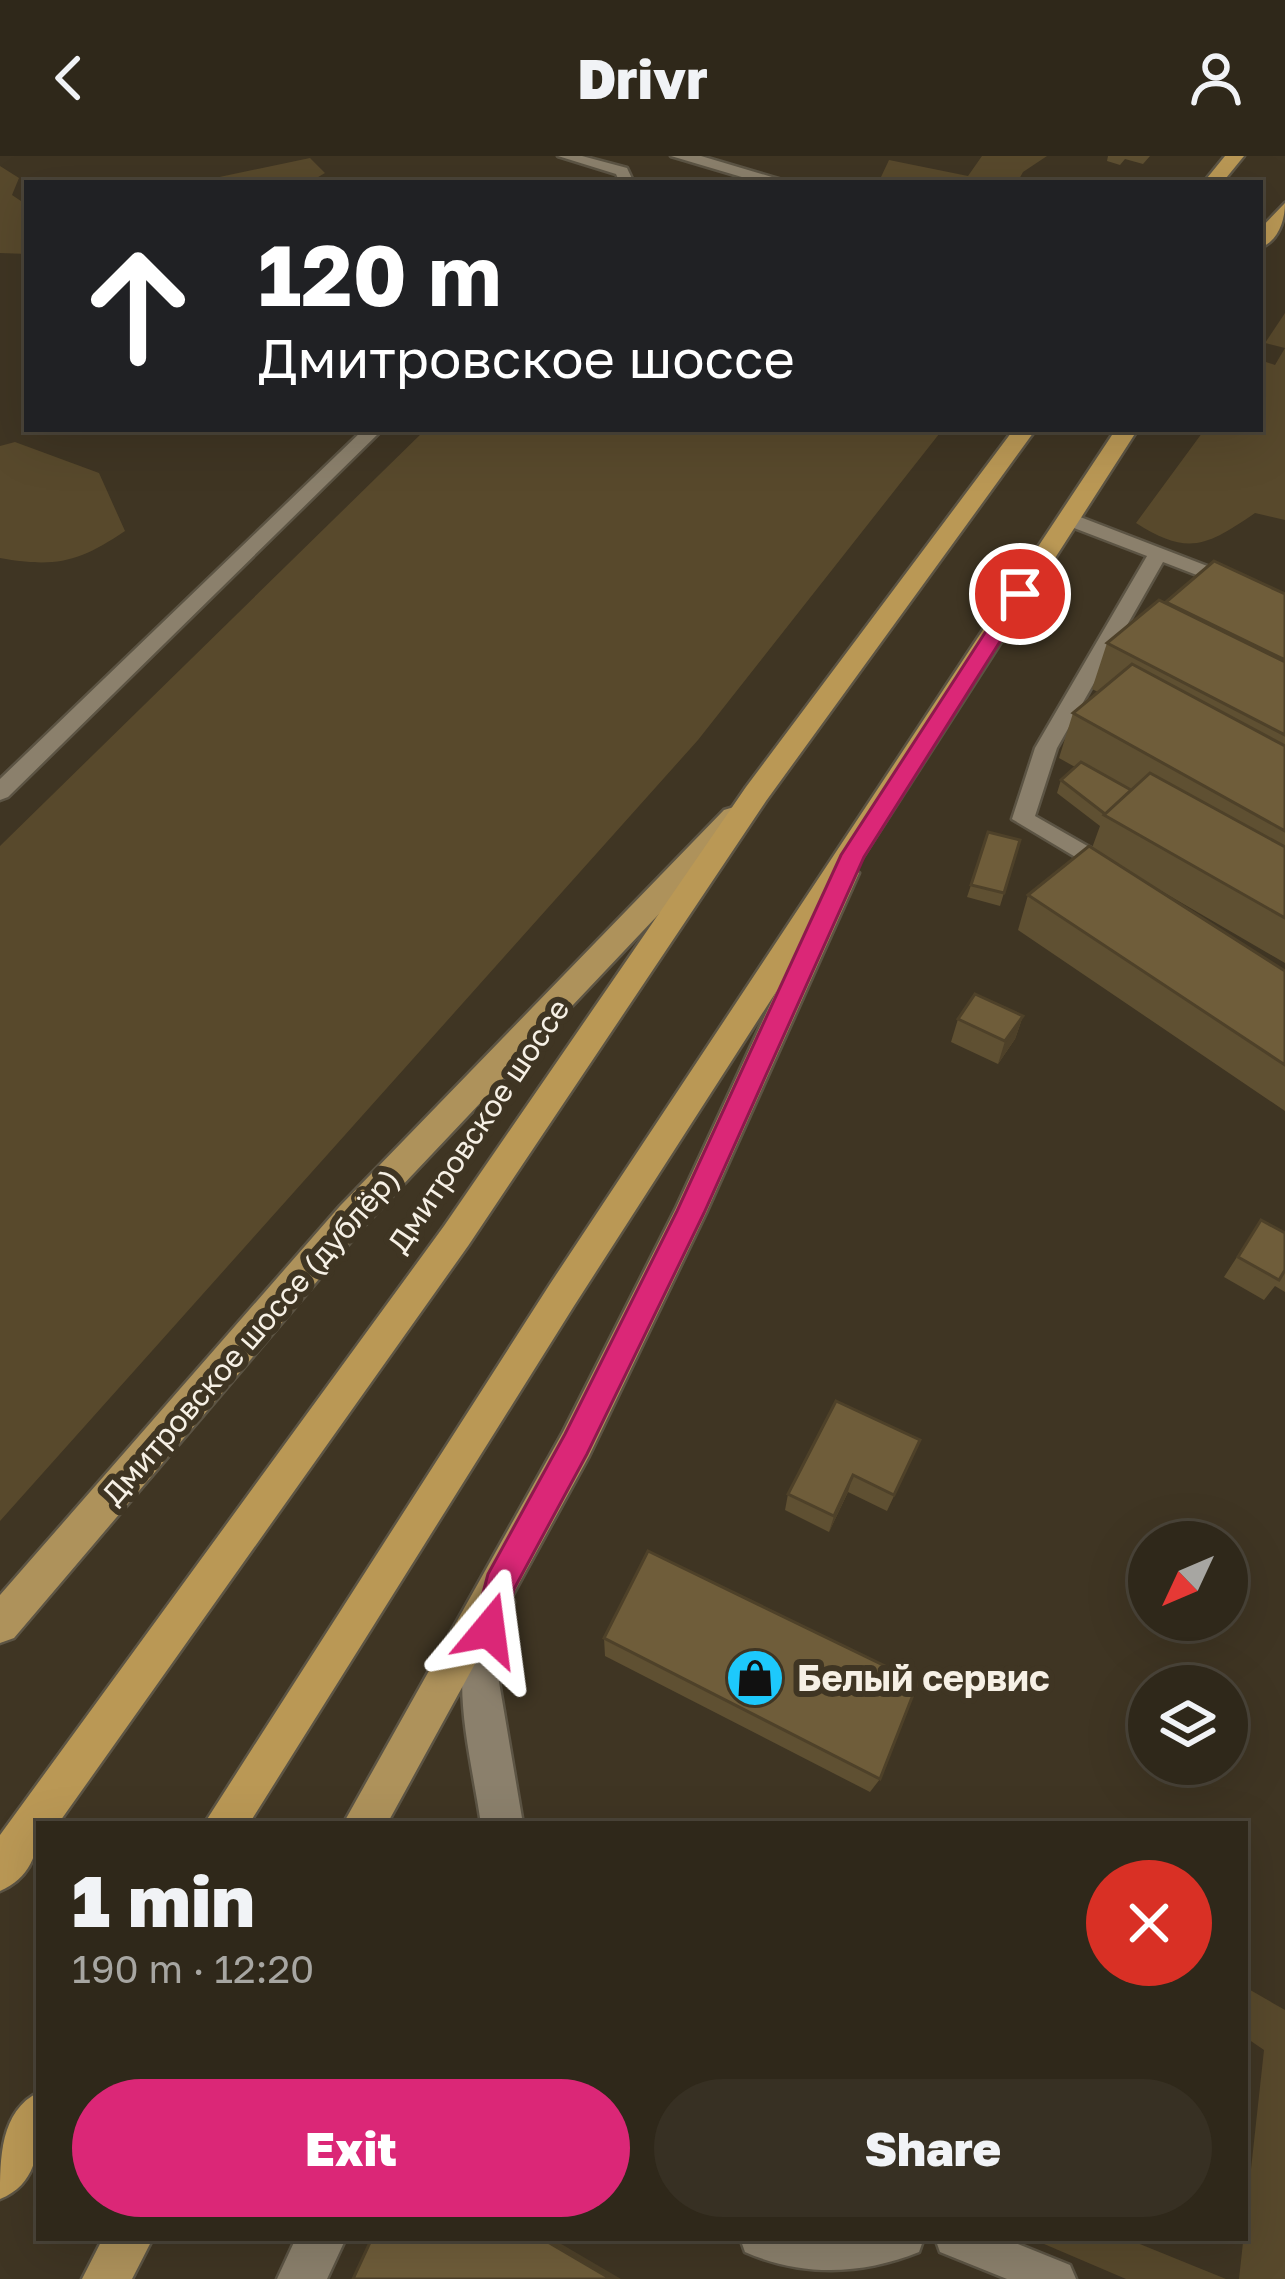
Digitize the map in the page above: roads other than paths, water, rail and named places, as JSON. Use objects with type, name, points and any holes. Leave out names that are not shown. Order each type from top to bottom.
[{"type":"highway","points":[[1215,180],[1235,156]]},
{"type":"highway","points":[[1263,238],[1285,209]]},
{"type":"highway","name":"Дмитровское шоссе","points":[[0,1870],[456,1236],[756,794],[1023,432]]},
{"type":"highway","points":[[227,1821],[562,1295],[1125,432]]},
{"type":"highway","points":[[0,2176],[36,2120]]},
{"type":"main road","name":"Дмитровское шоссе (дублёр)","points":[[0,1624],[352,1216],[756,794]]},
{"type":"main road","points":[[366,1821],[576,1444],[690,1213],[853,855]]},
{"type":"main road","points":[[106,2279],[127,2241]]},
{"type":"street","points":[[680,156],[772,180]]},
{"type":"street","points":[[499,1585],[478,1676],[502,1821]]},
{"type":"street","points":[[301,2279],[320,2241]]},
{"type":"lane","points":[[566,156],[622,171],[626,180]]},
{"type":"lane","points":[[0,792],[371,432]]},
{"type":"lane","points":[[1068,519],[1285,602]]},
{"type":"lane","points":[[1124,878],[1023,818],[1046,748],[1158,554]]},
{"type":"lane","points":[[770,2256],[865,2249],[894,2241]]},
{"type":"lane","points":[[961,2241],[1056,2279]]},
{"type":"place","name":"Белый сервис","points":[[755,1678]]}]
